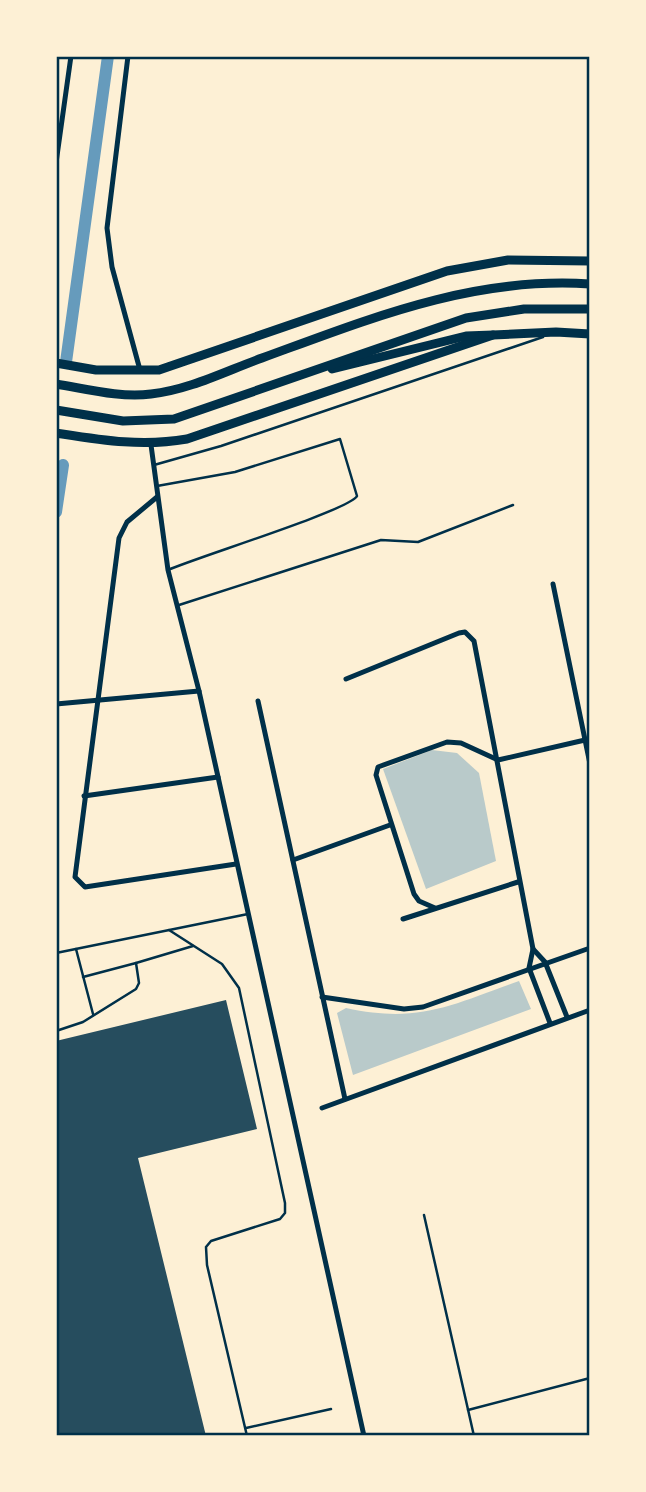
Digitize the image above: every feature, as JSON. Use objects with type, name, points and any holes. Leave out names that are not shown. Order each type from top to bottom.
[{"type":"main road","points":[[56,363],[96,370],[140,371],[185,363],[447,271],[508,260],[590,261]]},
{"type":"main road","points":[[56,384],[113,393],[151,394],[198,382],[430,299],[504,285],[547,281],[590,284]]},
{"type":"main road","points":[[56,410],[123,421],[174,419],[466,318],[524,309],[590,309]]},
{"type":"main road","points":[[282,381],[466,336],[556,332],[590,334]]},
{"type":"main road","points":[[56,433],[151,445],[211,432],[493,335]]},
{"type":"street","points":[[56,163],[71,56]]},
{"type":"street","points":[[128,56],[107,228],[112,267],[140,371]]},
{"type":"street","points":[[151,445],[167,570],[199,691],[364,1436]]},
{"type":"street","points":[[158,497],[127,522],[119,538],[74,869],[78,883],[85,887],[236,864]]},
{"type":"street","points":[[552,583],[590,764]]},
{"type":"street","points":[[346,679],[459,633],[465,632],[470,636],[476,647],[518,882],[533,948],[529,968],[550,1023]]},
{"type":"street","points":[[56,704],[199,691]]},
{"type":"street","points":[[258,701],[345,1099]]},
{"type":"street","points":[[435,908],[419,901],[414,894],[376,775],[382,764],[447,742],[461,743],[498,760],[585,740]]},
{"type":"street","points":[[84,796],[218,778]]},
{"type":"street","points":[[293,860],[390,825]]},
{"type":"street","points":[[403,919],[518,882]]},
{"type":"street","points":[[533,948],[545,962],[567,1017]]},
{"type":"street","points":[[322,998],[404,1009],[423,1007],[590,948]]},
{"type":"street","points":[[322,1108],[590,1010]]},
{"type":"lane","points":[[154,466],[234,442],[556,332]]},
{"type":"lane","points":[[157,486],[234,472],[340,439],[357,496],[351,503],[167,570]]},
{"type":"lane","points":[[176,606],[381,540],[418,542],[513,505]]},
{"type":"lane","points":[[56,953],[248,914]]},
{"type":"lane","points":[[169,930],[222,964],[239,988],[285,1203],[285,1213],[280,1219],[211,1241],[206,1247],[207,1265],[247,1436]]},
{"type":"lane","points":[[83,977],[194,945]]},
{"type":"lane","points":[[76,949],[93,1014]]},
{"type":"lane","points":[[56,1031],[70,1028],[136,989],[139,983],[136,963]]},
{"type":"lane","points":[[424,1215],[474,1436]]},
{"type":"lane","points":[[468,1410],[590,1378]]},
{"type":"lane","points":[[245,1429],[331,1409]]},
{"type":"shaded area","points":[[432,750],[457,753],[479,773],[496,861],[426,889],[383,769]]},
{"type":"shaded area","points":[[519,981],[531,1009],[353,1075],[337,1013],[346,1008],[394,1014],[434,1010]]},
{"type":"building","points":[[226,1000],[257,1129],[138,1158],[206,1436],[56,1436],[56,1041]]},
{"type":"waterway","points":[[66,362],[108,56]]},
{"type":"waterway","points":[[56,512],[63,465]]}]
